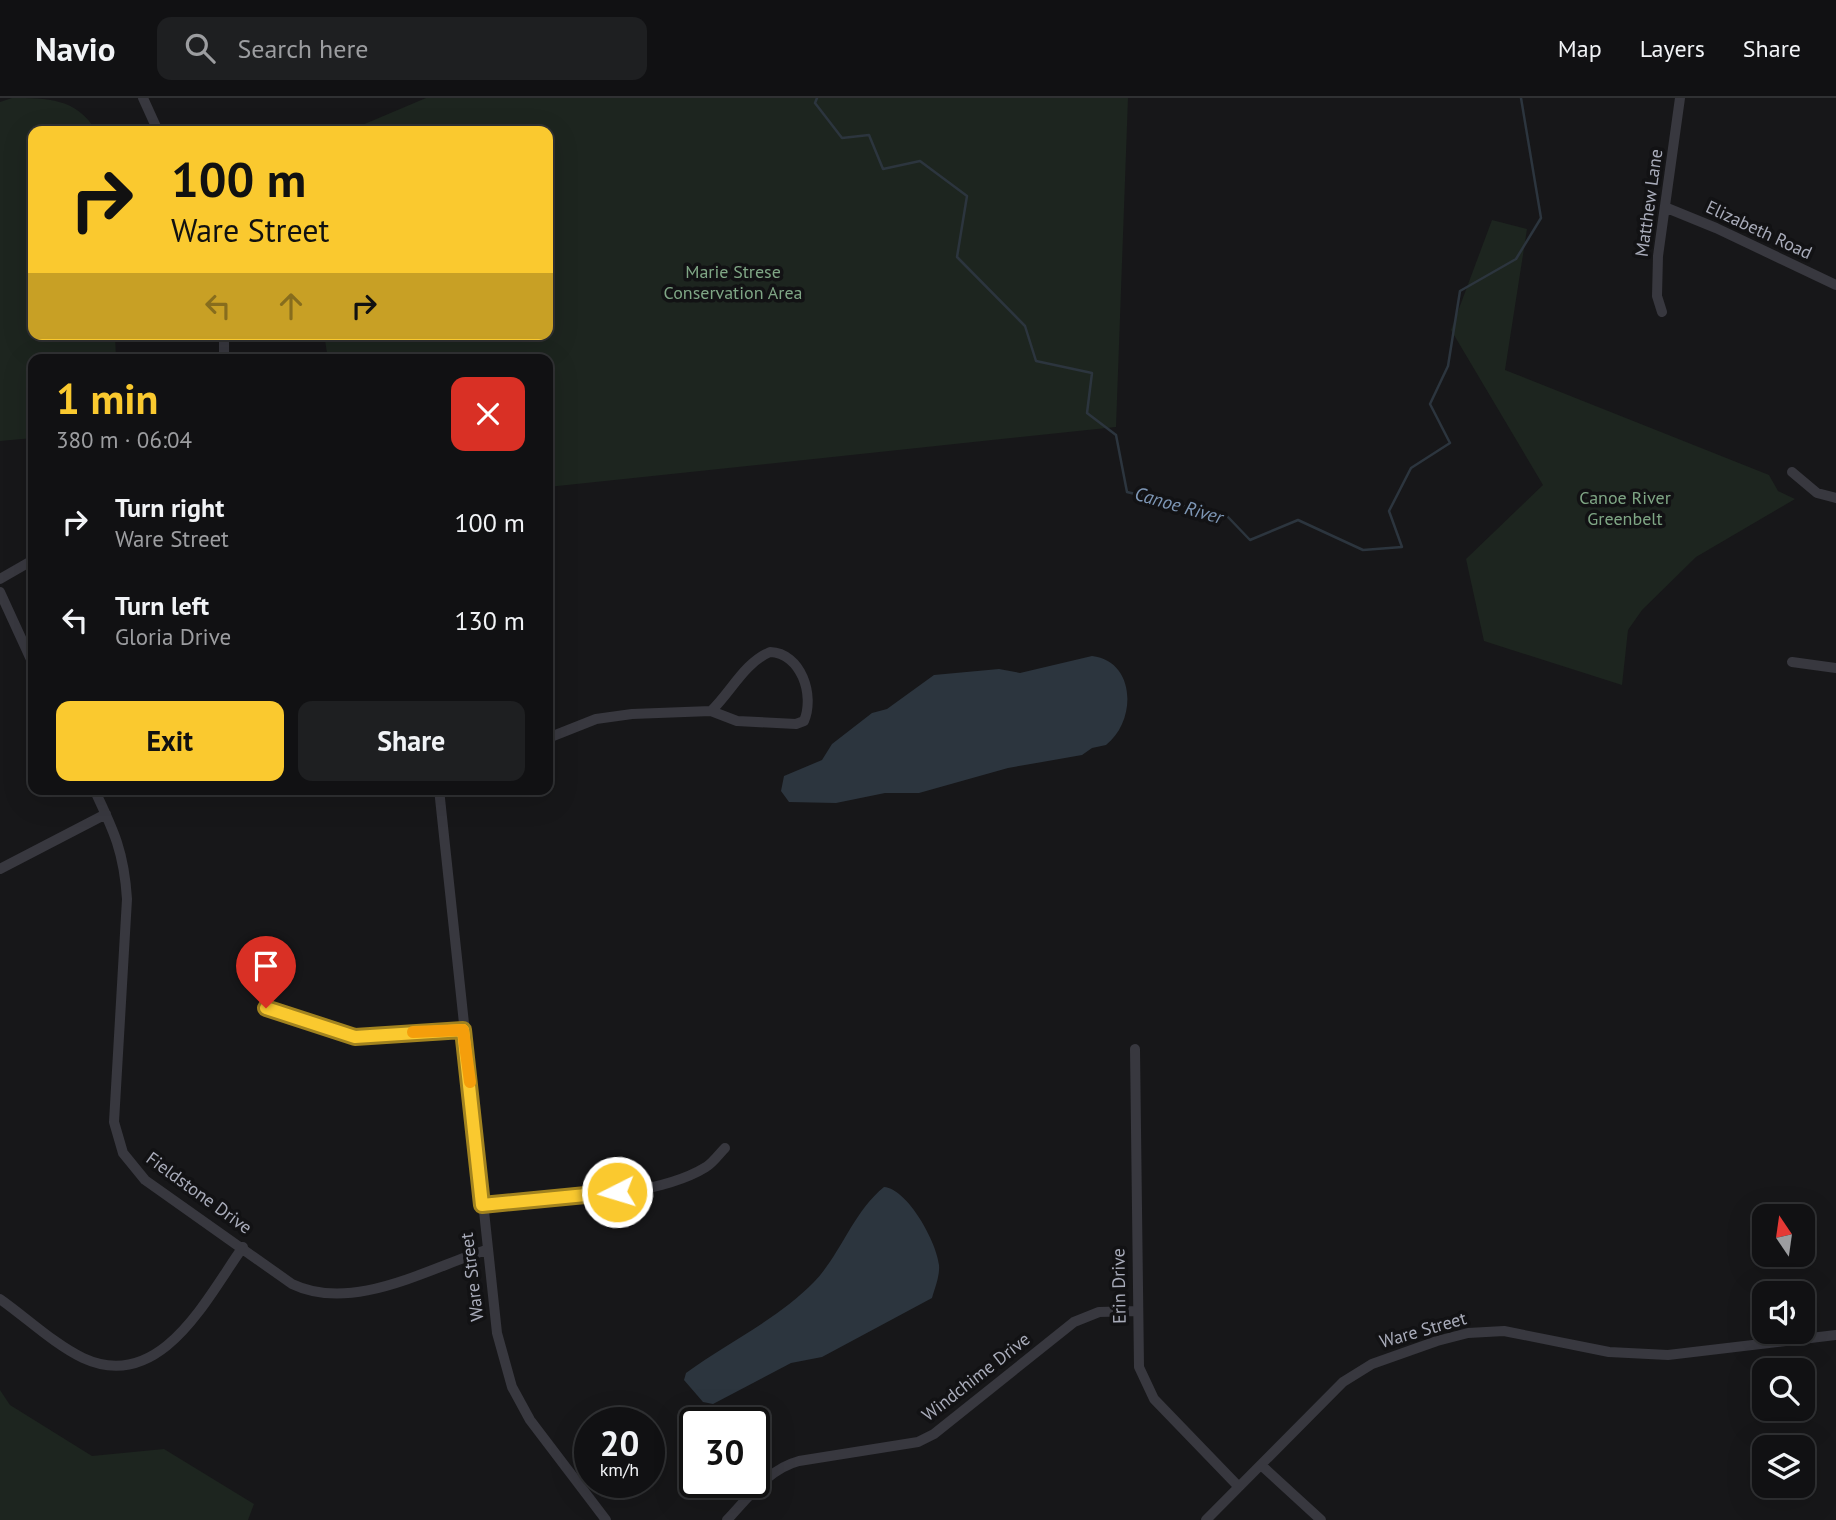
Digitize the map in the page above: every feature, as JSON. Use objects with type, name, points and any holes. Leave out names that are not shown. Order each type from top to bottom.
[{"type":"street","points":[[144,98],[156,126]]},
{"type":"street","name":"Matthew Lane","points":[[1662,312],[1657,296],[1658,256],[1667,208],[1680,98]]},
{"type":"street","name":"Elizabeth Road","points":[[1667,208],[1716,228],[1836,285]]},
{"type":"street","points":[[1792,472],[1817,493],[1836,498]]},
{"type":"street","points":[[0,579],[28,563]]},
{"type":"street","points":[[0,592],[28,653]]},
{"type":"street","points":[[553,736],[596,719],[632,714],[711,711],[737,721],[796,724],[804,721],[807,714],[805,679],[788,658],[770,652],[759,657],[744,671],[711,711]]},
{"type":"street","points":[[1792,662],[1836,668]]},
{"type":"street","name":"Fieldstone Drive","points":[[97,795],[120,846],[127,899],[114,1113],[122,1153],[145,1180],[292,1284],[324,1295],[368,1292],[486,1250]]},
{"type":"street","name":"Ware Street","points":[[440,795],[486,1250],[497,1333],[512,1387],[530,1420],[606,1520]]},
{"type":"street","points":[[0,869],[106,814]]},
{"type":"street","points":[[266,1008],[355,1037],[463,1030]]},
{"type":"street","name":"Erin Drive","points":[[1135,1049],[1139,1367],[1147,1389],[1237,1486]]},
{"type":"street","points":[[482,1205],[617,1192],[671,1183],[708,1166],[725,1148]]},
{"type":"street","points":[[0,1299],[82,1357],[109,1364],[134,1363],[153,1356],[179,1336],[243,1247]]},
{"type":"street","name":"Windchime Drive","points":[[727,1520],[767,1478],[783,1466],[799,1461],[919,1442],[934,1434],[1074,1322],[1099,1312],[1137,1311]]},
{"type":"street","name":"Ware Street","points":[[1206,1520],[1343,1382],[1372,1364],[1468,1333],[1504,1331],[1609,1352],[1668,1355],[1836,1335]]},
{"type":"street","points":[[1261,1465],[1321,1520]]},
{"type":"green space","points":[[12,98],[60,102],[80,112],[92,126],[28,126],[28,340],[115,340],[116,354],[28,354],[28,438],[0,441],[0,102]]},
{"type":"green space","name":"Marie Strese Conservation Area","points":[[426,98],[1128,98],[1116,427],[553,486],[553,354],[327,354],[325,340],[553,340],[553,126],[360,126]]},
{"type":"green space","name":"Canoe River Greenbelt","points":[[1492,220],[1527,229],[1505,370],[1769,475],[1778,491],[1795,499],[1696,557],[1642,610],[1628,630],[1622,685],[1484,641],[1466,559],[1543,485],[1451,330]]},
{"type":"green space","points":[[0,1390],[10,1405],[92,1456],[164,1449],[254,1504],[248,1520],[0,1520]]},
{"type":"shaded area","points":[[1092,656],[1107,660],[1117,669],[1124,680],[1127,693],[1123,722],[1106,745],[1092,748],[1082,755],[1008,768],[919,793],[885,793],[836,803],[789,802],[781,791],[784,776],[822,760],[832,744],[872,713],[887,709],[934,675],[999,669],[1020,673]]},
{"type":"shaded area","points":[[884,1187],[893,1190],[911,1207],[920,1218],[933,1244],[939,1269],[932,1298],[822,1357],[791,1363],[713,1404],[703,1402],[684,1380],[686,1373],[785,1308],[814,1282],[864,1208]]},
{"type":"waterway","name":"Canoe River","points":[[817,98],[815,103],[842,138],[869,135],[883,169],[920,161],[967,196],[957,257],[1025,326],[1036,361],[1092,373],[1087,413],[1116,435],[1127,492],[1228,517],[1250,540],[1298,520],[1363,550],[1402,547],[1389,511],[1411,468],[1450,443],[1430,404],[1448,366],[1460,291],[1516,259],[1541,218],[1521,98]]},
{"type":"slow traffic","points":[[413,1032],[463,1030],[470,1082]]},
{"type":"route","points":[[266,1008],[355,1037],[463,1030],[482,1205],[617,1192]]}]
